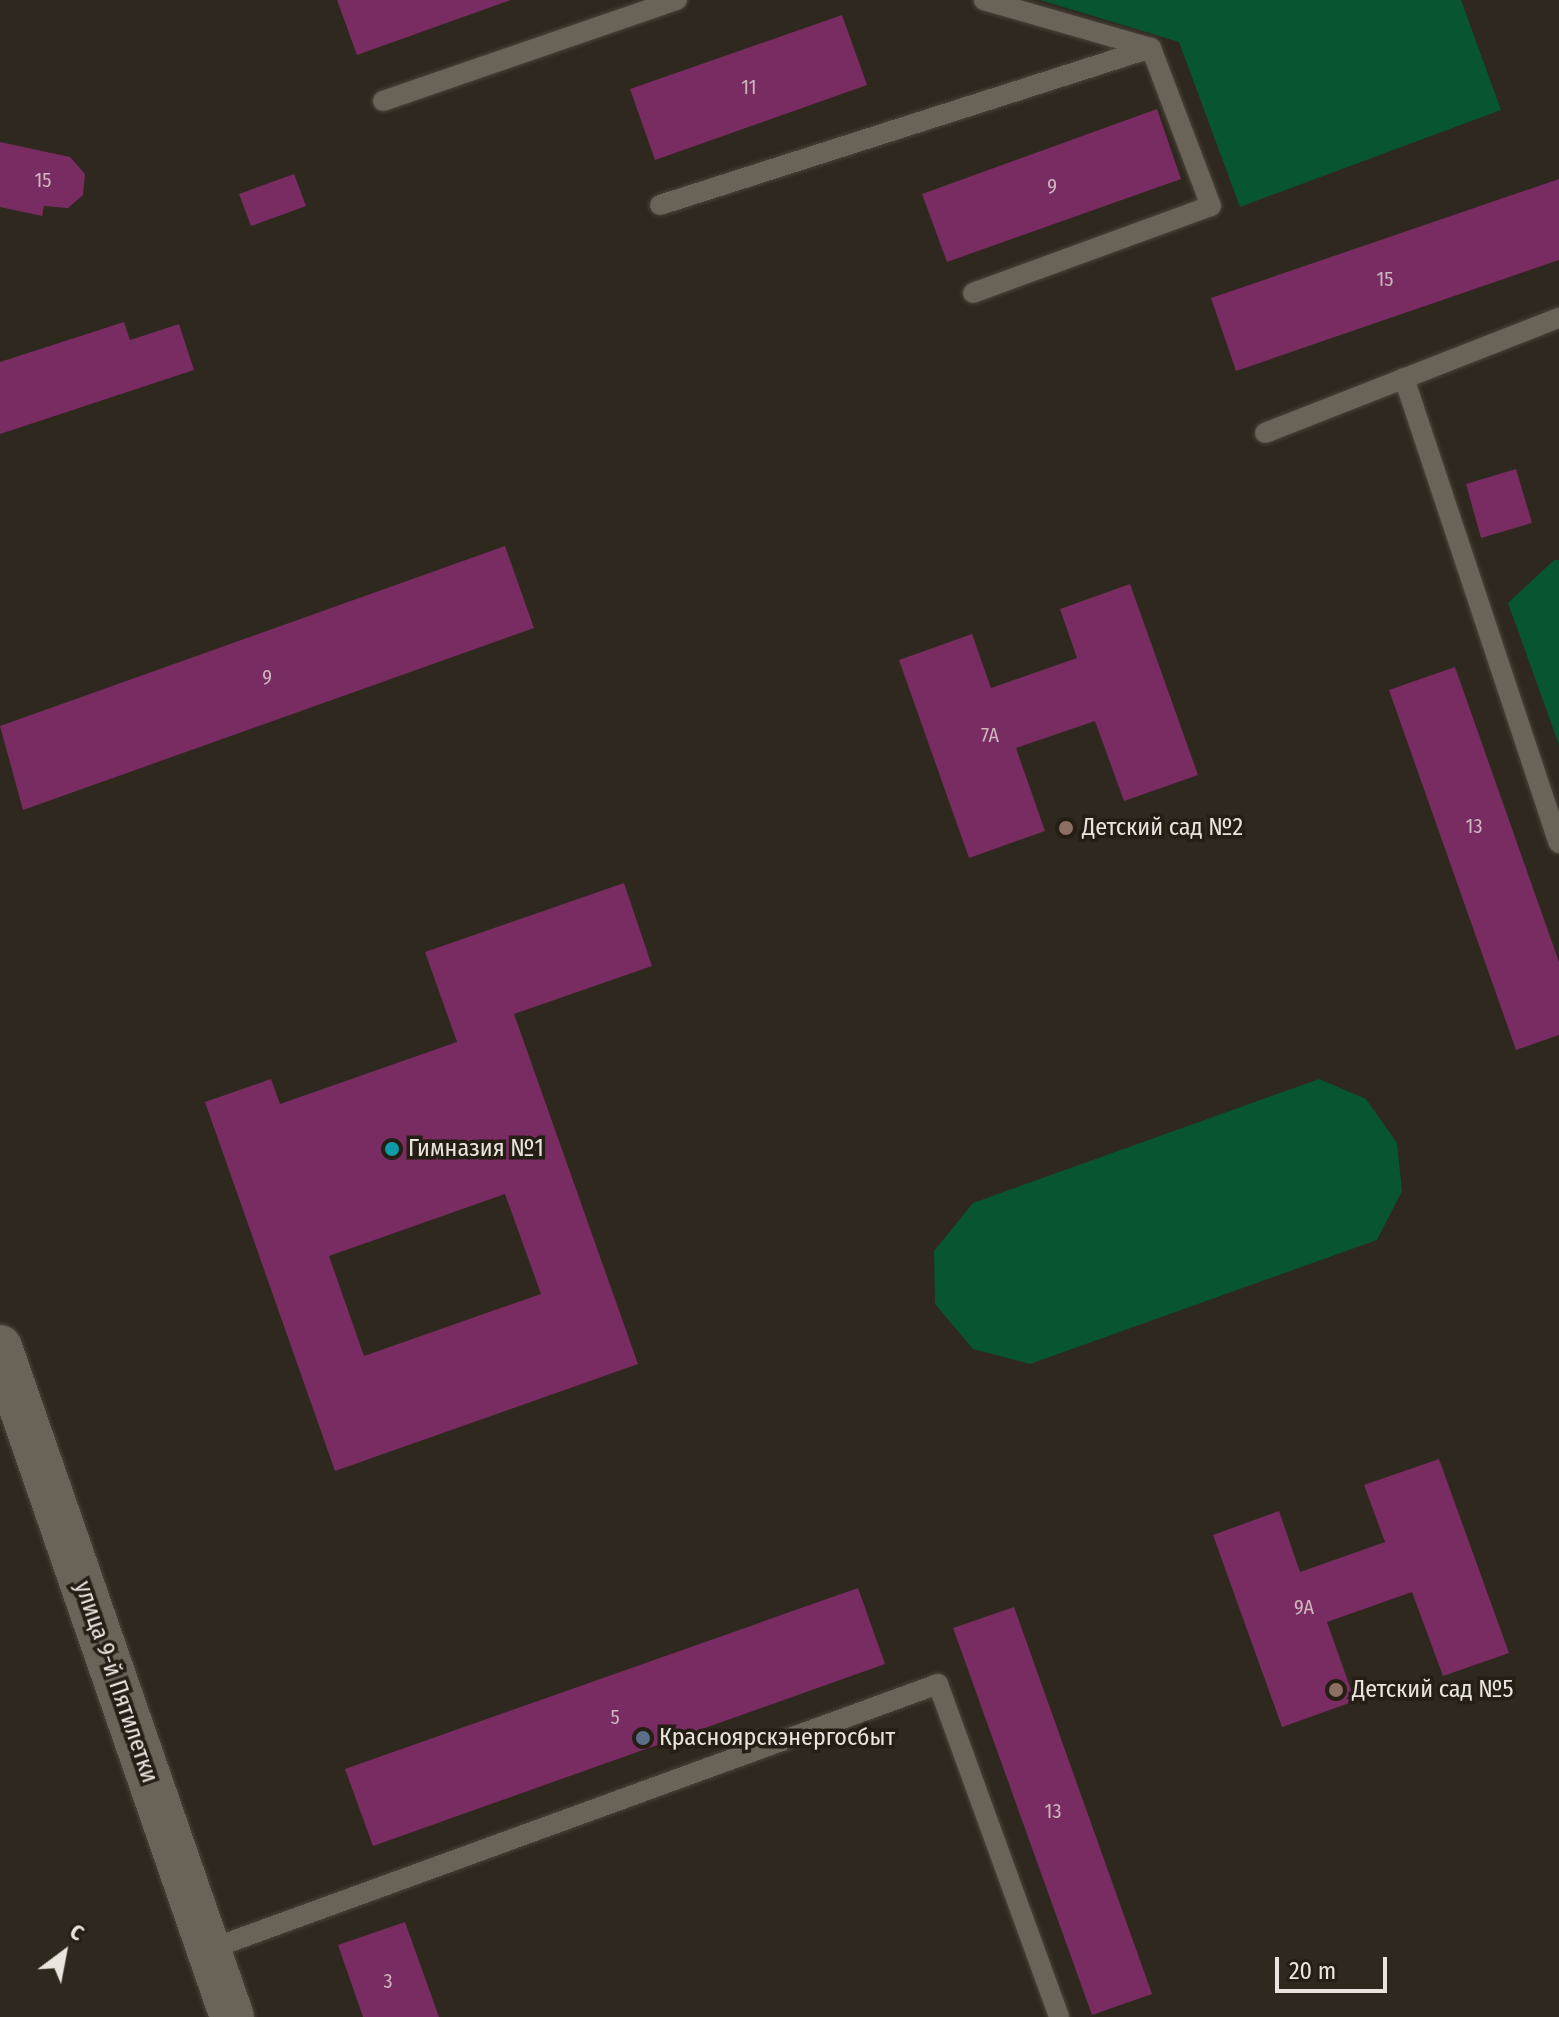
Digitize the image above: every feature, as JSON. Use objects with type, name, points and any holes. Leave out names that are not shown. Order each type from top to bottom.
[{"type":"street","name":"улица 9-й Пятилетки","points":[[0,1347],[232,2017]]},
{"type":"lane","points":[[383,101],[632,6],[677,0]]},
{"type":"lane","points":[[984,0],[1151,48]]},
{"type":"lane","points":[[660,205],[1151,48]]},
{"type":"lane","points":[[973,293],[1211,206],[1151,48]]},
{"type":"lane","points":[[1265,433],[1559,318]]},
{"type":"lane","points":[[1404,378],[1559,843]]},
{"type":"lane","points":[[208,1950],[938,1684],[1059,2017]]},
{"type":"green space","points":[[1040,0],[1461,0],[1501,110],[1240,207],[1179,42]]},
{"type":"green space","points":[[1554,560],[1559,560],[1559,745],[1508,603]]},
{"type":"green space","points":[[1319,1079],[1366,1099],[1397,1143],[1402,1191],[1377,1240],[1030,1364],[973,1349],[935,1304],[934,1251],[973,1203]]},
{"type":"building","points":[[337,0],[511,0],[357,55]]},
{"type":"building","points":[[842,15],[867,85],[655,160],[630,89]]},
{"type":"building","points":[[1157,109],[1181,179],[947,262],[922,194]]},
{"type":"building","points":[[0,142],[70,157],[85,174],[83,195],[68,208],[44,206],[42,216],[0,207]]},
{"type":"building","points":[[294,174],[306,206],[251,226],[239,194]]},
{"type":"building","points":[[1559,179],[1559,260],[1236,371],[1211,298]]},
{"type":"building","points":[[124,322],[130,340],[179,324],[194,370],[0,434],[0,362]]},
{"type":"building","points":[[1516,469],[1532,523],[1481,538],[1466,484]]},
{"type":"building","points":[[505,546],[534,628],[23,810],[0,726]]},
{"type":"building","points":[[1130,584],[1198,775],[1124,801],[1095,721],[1016,748],[1045,831],[969,858],[899,660],[972,634],[991,688],[1077,658],[1060,609]]},
{"type":"building","points":[[1455,667],[1559,962],[1559,1035],[1516,1050],[1389,690]]},
{"type":"building","name":"Гимназия №1","points":[[624,883],[652,966],[514,1014],[638,1364],[335,1471],[205,1102],[271,1079],[280,1104],[457,1042],[425,952]],"holes":[[[505,1194],[541,1294],[364,1356],[329,1256]]]},
{"type":"building","points":[[1439,1459],[1509,1653],[1443,1676],[1412,1592],[1327,1622],[1355,1701],[1282,1727],[1213,1535],[1279,1511],[1300,1572],[1385,1542],[1364,1485]]},
{"type":"building","points":[[858,1588],[885,1664],[373,1846],[345,1769]]},
{"type":"building","points":[[1014,1607],[1152,1994],[1092,2015],[953,1628]]},
{"type":"building","points":[[405,1922],[439,2017],[363,2017],[338,1945]]},
{"type":"place","name":"Детский сад №2","points":[[1066,828]]},
{"type":"place","name":"Гимназия №1","points":[[392,1149]]},
{"type":"place","name":"Детский сад №5","points":[[1336,1690]]},
{"type":"place","name":"Красноярскэнергосбыт","points":[[643,1738]]}]
